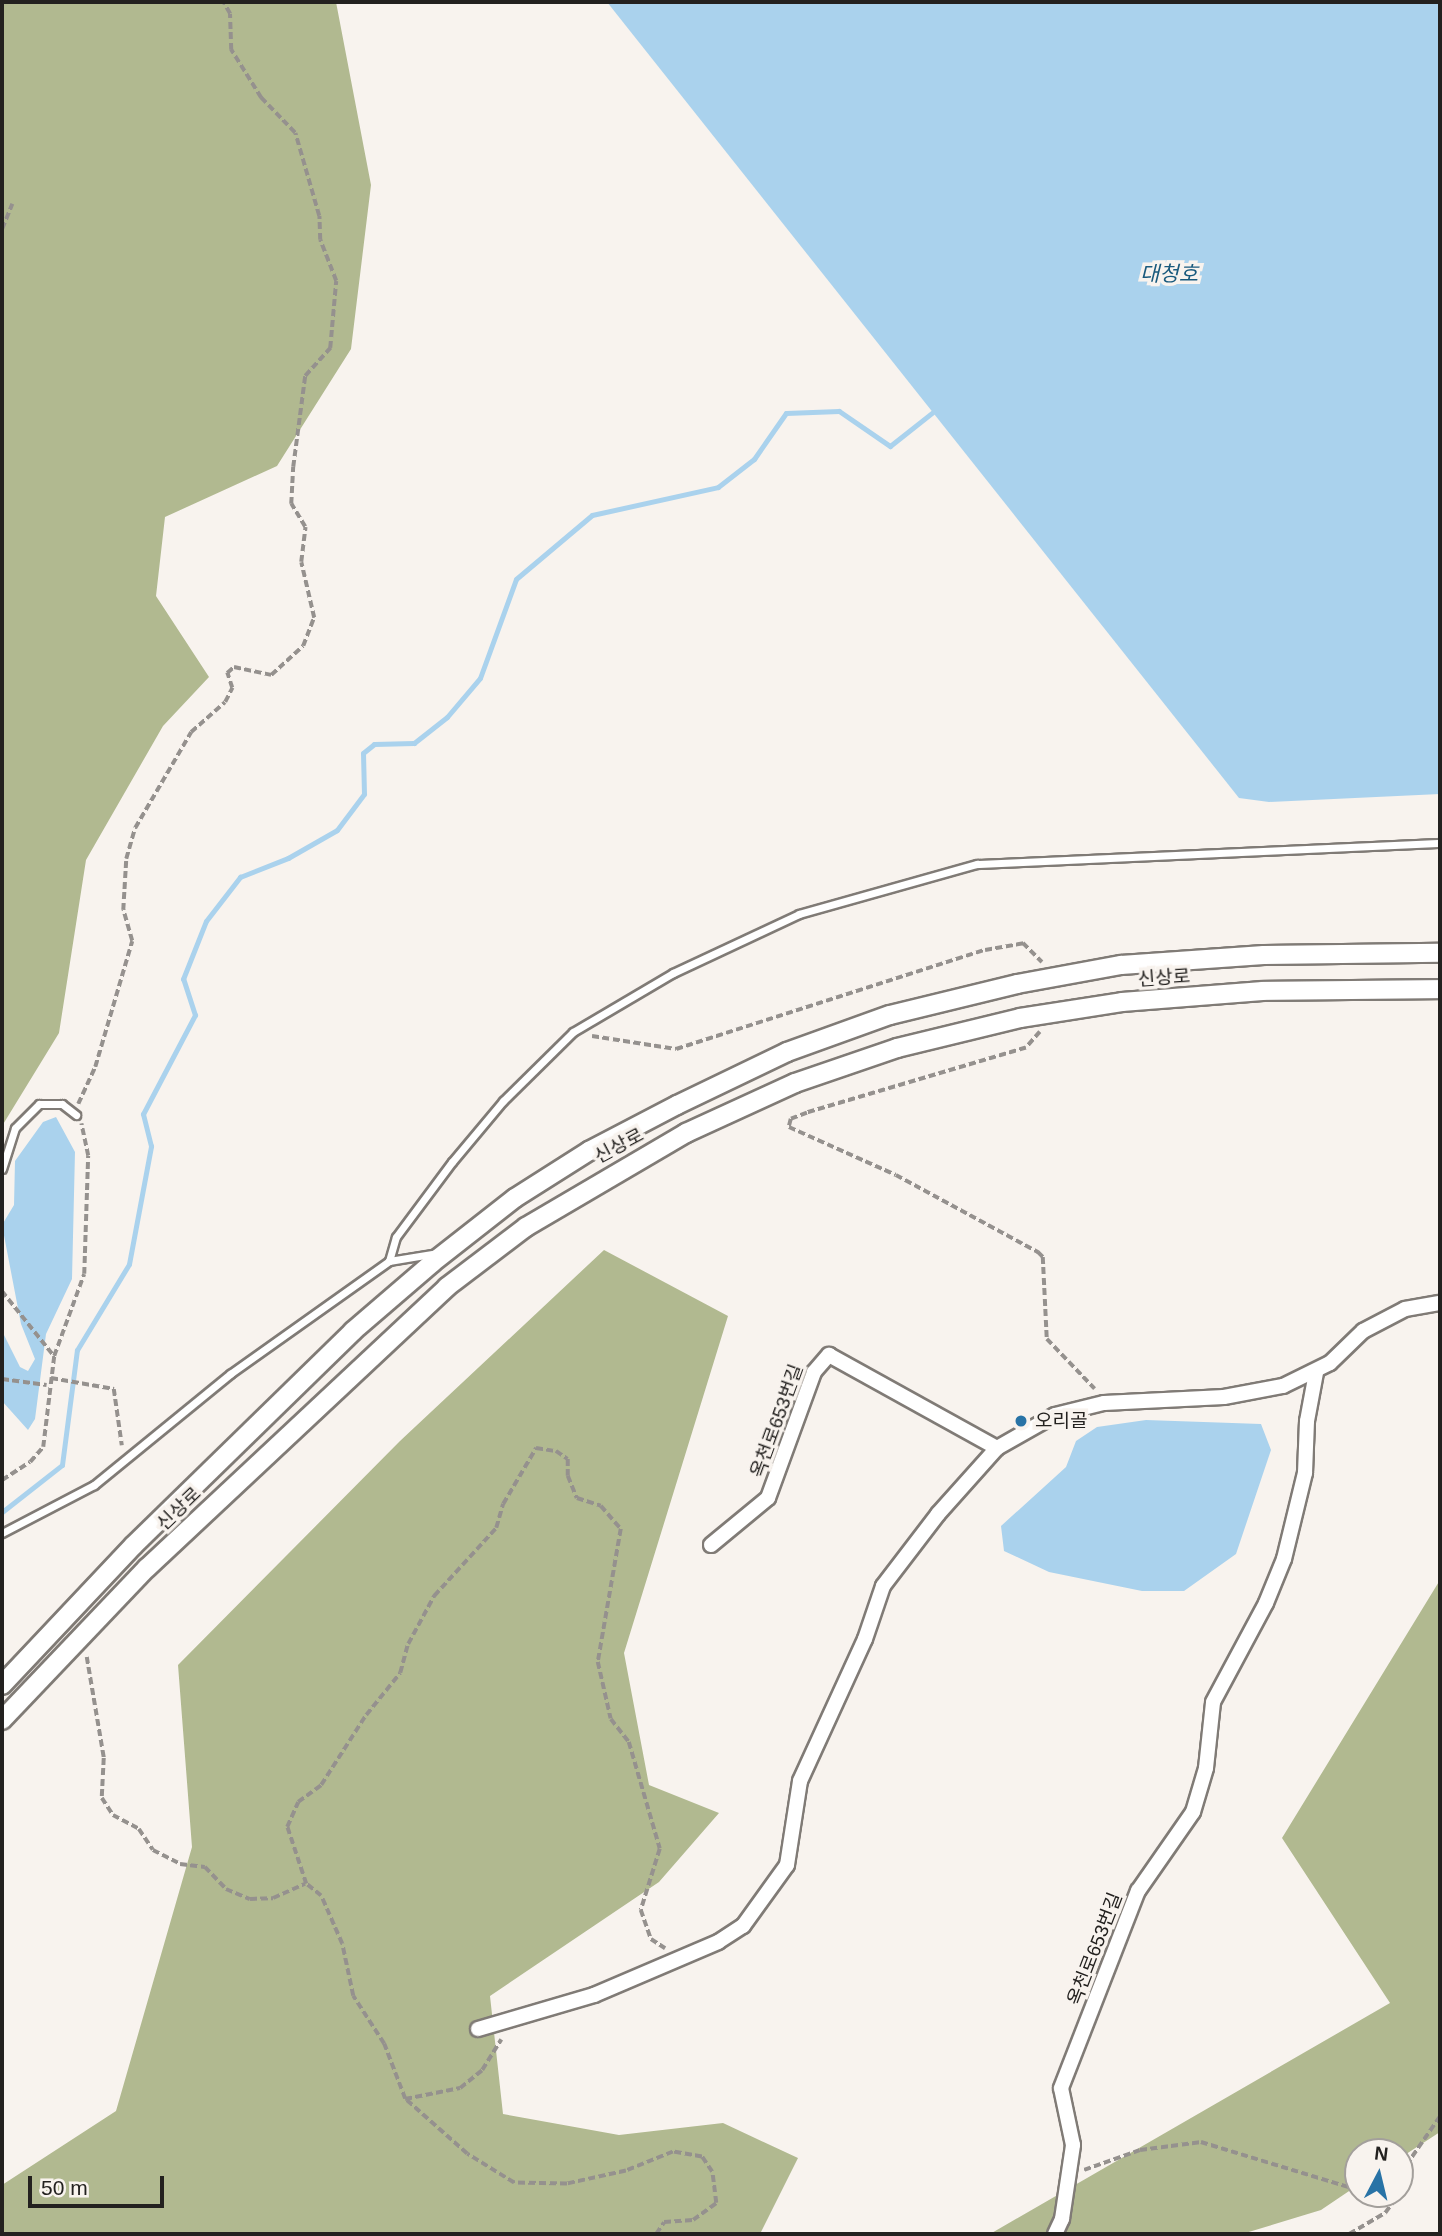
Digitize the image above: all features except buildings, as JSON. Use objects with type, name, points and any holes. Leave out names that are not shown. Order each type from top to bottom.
[{"type":"street","name":"신상로","points":[[2,1685],[134,1545],[354,1331],[445,1252],[514,1199],[589,1151],[788,1052],[890,1015],[1017,984],[1121,965],[1264,954],[1440,953]]},
{"type":"street","name":"신상로","points":[[2,1720],[147,1568],[368,1357],[526,1227],[686,1133],[795,1083],[897,1048],[1020,1018],[1122,1002],[1263,991],[1440,989]]},
{"type":"street","points":[[478,2029],[594,1995],[682,1957],[743,1926],[787,1865],[800,1781],[865,1639],[883,1586],[938,1514],[997,1448],[1055,1415],[1104,1403],[1224,1397],[1283,1386],[1316,1373],[1363,1331],[1405,1309],[1440,1303]]},
{"type":"street","name":"옥천로653번길","points":[[711,1545],[768,1498],[814,1373],[829,1355],[997,1448]]},
{"type":"street","name":"옥천로653번길","points":[[1055,2234],[1062,2219],[1073,2145],[1061,2088],[1138,1891],[1193,1812],[1206,1768],[1213,1702],[1266,1603],[1284,1559],[1305,1473],[1307,1421],[1316,1373]]},
{"type":"lane","points":[[388,1261],[396,1237],[452,1162],[503,1101],[573,1032],[673,973],[799,914],[933,873],[989,863],[1440,843]]},
{"type":"lane","points":[[2,1170],[15,1128],[39,1104],[62,1104],[76,1115]]},
{"type":"lane","points":[[2,1533],[94,1485],[230,1374],[388,1261],[445,1252]]},
{"type":"path","points":[[2,1480],[30,1462],[43,1447],[47,1385],[51,1378],[54,1356],[84,1274],[88,1156],[86,1134],[76,1115],[132,940],[123,910],[126,859],[135,828],[191,732],[225,702],[232,688],[227,673],[234,667],[271,675],[303,646],[314,618],[301,562],[305,527],[291,504],[293,467],[305,376],[330,348],[336,281],[320,240],[320,216],[295,134],[261,98],[231,50],[230,15],[223,2]]},
{"type":"path","points":[[2,229],[12,204]]},
{"type":"path","points":[[596,1036],[676,1049],[1015,944],[1036,953],[1044,969]]},
{"type":"path","points":[[1042,1027],[1026,1048],[807,1113],[791,1119],[789,1127],[896,1175],[1038,1252],[1043,1257],[1046,1339],[1094,1387]]},
{"type":"path","points":[[2,1291],[54,1356]]},
{"type":"path","points":[[51,1378],[97,1383],[114,1389],[121,1446]]},
{"type":"path","points":[[2,1379],[47,1385]]},
{"type":"path","points":[[656,2234],[664,2222],[693,2220],[716,2203],[712,2172],[702,2157],[673,2152],[626,2171],[567,2184],[514,2183],[467,2154],[405,2099],[384,2044],[353,1996],[342,1944],[321,1896],[306,1884],[287,1827],[299,1802],[321,1785],[366,1714],[400,1673],[408,1644],[434,1596],[496,1528],[524,1464],[536,1448],[556,1451],[568,1460],[568,1476],[577,1498],[601,1506],[621,1529],[598,1662],[611,1719],[629,1742],[660,1849],[641,1910],[652,1939],[682,1957]]},
{"type":"path","points":[[79,1639],[87,1659],[104,1758],[102,1798],[113,1815],[139,1829],[153,1850],[180,1864],[205,1867],[226,1889],[250,1899],[273,1898],[306,1884]]},
{"type":"path","points":[[405,2099],[460,2088],[482,2070],[506,2029]]},
{"type":"path","points":[[1414,2157],[1440,2116]]},
{"type":"path","points":[[1069,2175],[1140,2150],[1201,2141],[1344,2186]]},
{"type":"path","points":[[1349,2234],[1389,2208]]},
{"type":"green space","points":[[2,2],[336,2],[371,185],[351,349],[277,466],[165,517],[156,596],[209,677],[163,726],[86,860],[59,1033],[2,1126]]},
{"type":"green space","points":[[604,1250],[728,1316],[624,1653],[649,1785],[719,1813],[659,1882],[490,1996],[503,2114],[619,2135],[723,2123],[798,2158],[760,2234],[2,2234],[2,2185],[116,2111],[192,1847],[178,1665],[400,1441]]},
{"type":"green space","points":[[1440,1580],[1440,2132],[1414,2149],[1414,2138],[1344,2138],[1344,2194],[1321,2210],[1242,2234],[990,2234],[1390,2003],[1282,1838]]},
{"type":"water","name":"대청호","points":[[607,2],[1440,2],[1440,794],[1269,802],[1239,798]]},
{"type":"water","points":[[56,1117],[75,1152],[72,1279],[46,1334],[35,1419],[28,1430],[2,1401],[2,1331],[20,1367],[28,1371],[35,1359],[21,1324],[2,1225],[14,1205],[15,1161],[43,1122]]},
{"type":"water","points":[[1146,1420],[1261,1424],[1271,1450],[1236,1554],[1184,1591],[1142,1591],[1049,1572],[1004,1551],[1001,1526],[1066,1467],[1076,1441],[1097,1427]]},
{"type":"waterway","points":[[2,1512],[62,1465],[77,1350],[129,1264],[151,1146],[143,1114],[195,1015],[183,979],[206,921],[240,877],[288,858],[337,830],[364,794],[363,753],[374,744],[414,743],[447,717],[480,678],[516,579],[592,515],[718,487],[754,459],[786,413],[839,411],[890,446],[933,412]]},
{"type":"place","name":"오리골","points":[[1021,1421]]}]
